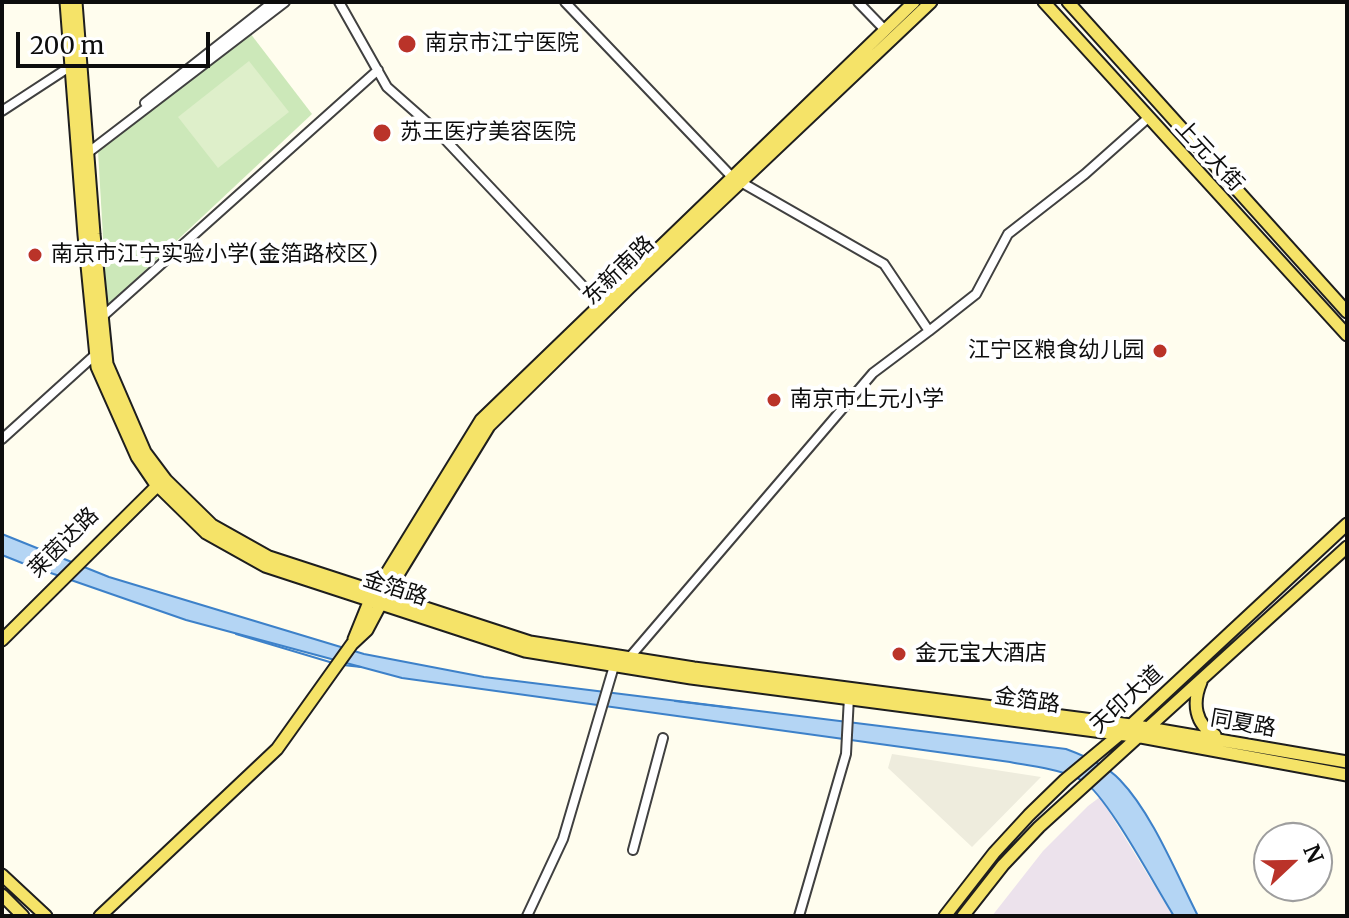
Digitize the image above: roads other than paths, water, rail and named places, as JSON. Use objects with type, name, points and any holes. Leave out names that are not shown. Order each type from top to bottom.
[{"type":"main road","name":"金箔路","points":[[66,2],[107,364],[159,482]]},
{"type":"main road","name":"金箔路","points":[[76,2],[82,154],[97,367],[137,457],[206,533],[265,566],[530,642],[1131,725]]},
{"type":"main road","name":"东新南路","points":[[377,599],[489,426],[914,2]]},
{"type":"main road","name":"东新南路","points":[[377,599],[481,420],[600,304],[931,2]]},
{"type":"main road","name":"上元大街","points":[[1044,2],[1347,335]]},
{"type":"main road","name":"上元大街","points":[[1068,2],[1347,312]]},
{"type":"main road","points":[[2,640],[159,482]]},
{"type":"main road","name":"天印大道","points":[[945,916],[994,853],[1065,780],[1131,725],[1347,524]]},
{"type":"main road","name":"天印大道","points":[[963,916],[1003,865],[1078,791],[1347,547]]},
{"type":"main road","name":"莱茵达路","points":[[2,633],[47,593]]},
{"type":"main road","name":"金箔路","points":[[377,599],[525,651],[691,678],[1141,737]]},
{"type":"main road","points":[[100,916],[277,749],[352,644],[377,599]]},
{"type":"main road","points":[[1202,681],[1196,699],[1200,725],[1213,735],[1231,742]]},
{"type":"main road","name":"同夏路","points":[[1131,725],[1347,762]]},
{"type":"main road","name":"同夏路","points":[[1141,737],[1347,775]]},
{"type":"main road","points":[[2,875],[46,916]]},
{"type":"main road","points":[[2,895],[23,916]]},
{"type":"street","points":[[82,154],[273,2]]},
{"type":"street","points":[[82,154],[285,2]]},
{"type":"street","points":[[339,2],[387,87],[438,132],[600,304]]},
{"type":"street","points":[[565,2],[736,179],[884,264],[929,331]]},
{"type":"street","points":[[858,2],[885,30]]},
{"type":"street","points":[[2,111],[71,66]]},
{"type":"street","points":[[102,317],[378,70]]},
{"type":"street","points":[[629,658],[873,373],[976,294],[1008,234],[1085,174],[1148,118]]},
{"type":"street","points":[[2,439],[96,354]]},
{"type":"street","points":[[527,916],[563,839],[614,666]]},
{"type":"street","points":[[799,916],[846,754],[849,697]]},
{"type":"street","points":[[633,850],[663,738]]},
{"type":"water","points":[[2,534],[109,577],[364,654],[484,677],[1066,749],[1108,770],[1132,794],[1163,845],[1198,916],[1174,916],[1105,804],[1083,781],[1066,774],[1010,762],[402,678],[186,620],[22,563],[2,555]]},
{"type":"waterway","points":[[236,634],[333,663]]},
{"type":"waterway","points":[[343,665],[361,667]]},
{"type":"waterway","points":[[675,701],[732,708]]},
{"type":"place","name":"南京市江宁医院","points":[[407,44]]},
{"type":"place","name":"苏王医疗美容医院","points":[[382,133]]},
{"type":"place","name":"南京市江宁实验小学(金箔路校区)","points":[[35,255]]},
{"type":"place","name":"江宁区粮食幼儿园","points":[[1160,351]]},
{"type":"place","name":"南京市上元小学","points":[[774,400]]},
{"type":"place","name":"金元宝大酒店","points":[[899,654]]}]
